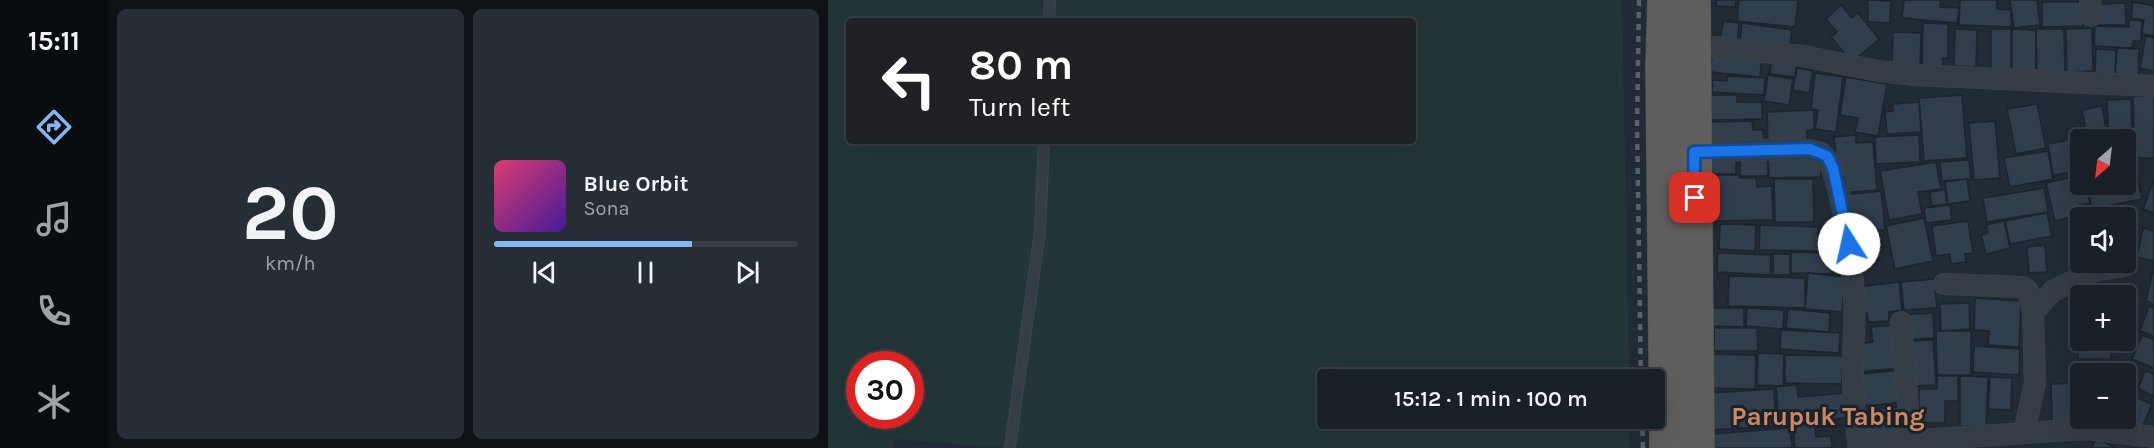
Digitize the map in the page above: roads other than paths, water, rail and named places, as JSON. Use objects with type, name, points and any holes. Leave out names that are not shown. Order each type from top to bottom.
[{"type":"highway","points":[[1664,0],[1666,436],[1698,437],[1694,0]]},
{"type":"street","points":[[1693,45],[1803,56],[1878,71],[1915,75],[2154,86]]},
{"type":"street","points":[[1694,152],[1802,148],[1820,152],[1830,161],[1845,221],[1854,294],[1853,382],[1858,446],[1911,440],[2086,429],[2154,439],[2151,448]]},
{"type":"street","points":[[2033,312],[2053,291],[2091,273]]},
{"type":"street","points":[[1944,284],[2023,287],[2029,292],[2033,312],[2035,383],[2024,433]]},
{"type":"street","points":[[1902,322],[1911,440]]},
{"type":"lane","points":[[1049,18],[1050,0]]},
{"type":"lane","points":[[1010,447],[1040,231],[1044,144]]},
{"type":"railway","points":[[1639,0],[1637,126],[1641,369]]},
{"type":"railway","points":[[1642,429],[1643,448]]},
{"type":"district","name":"Parupuk Tabing","points":[[1828,416]]}]
